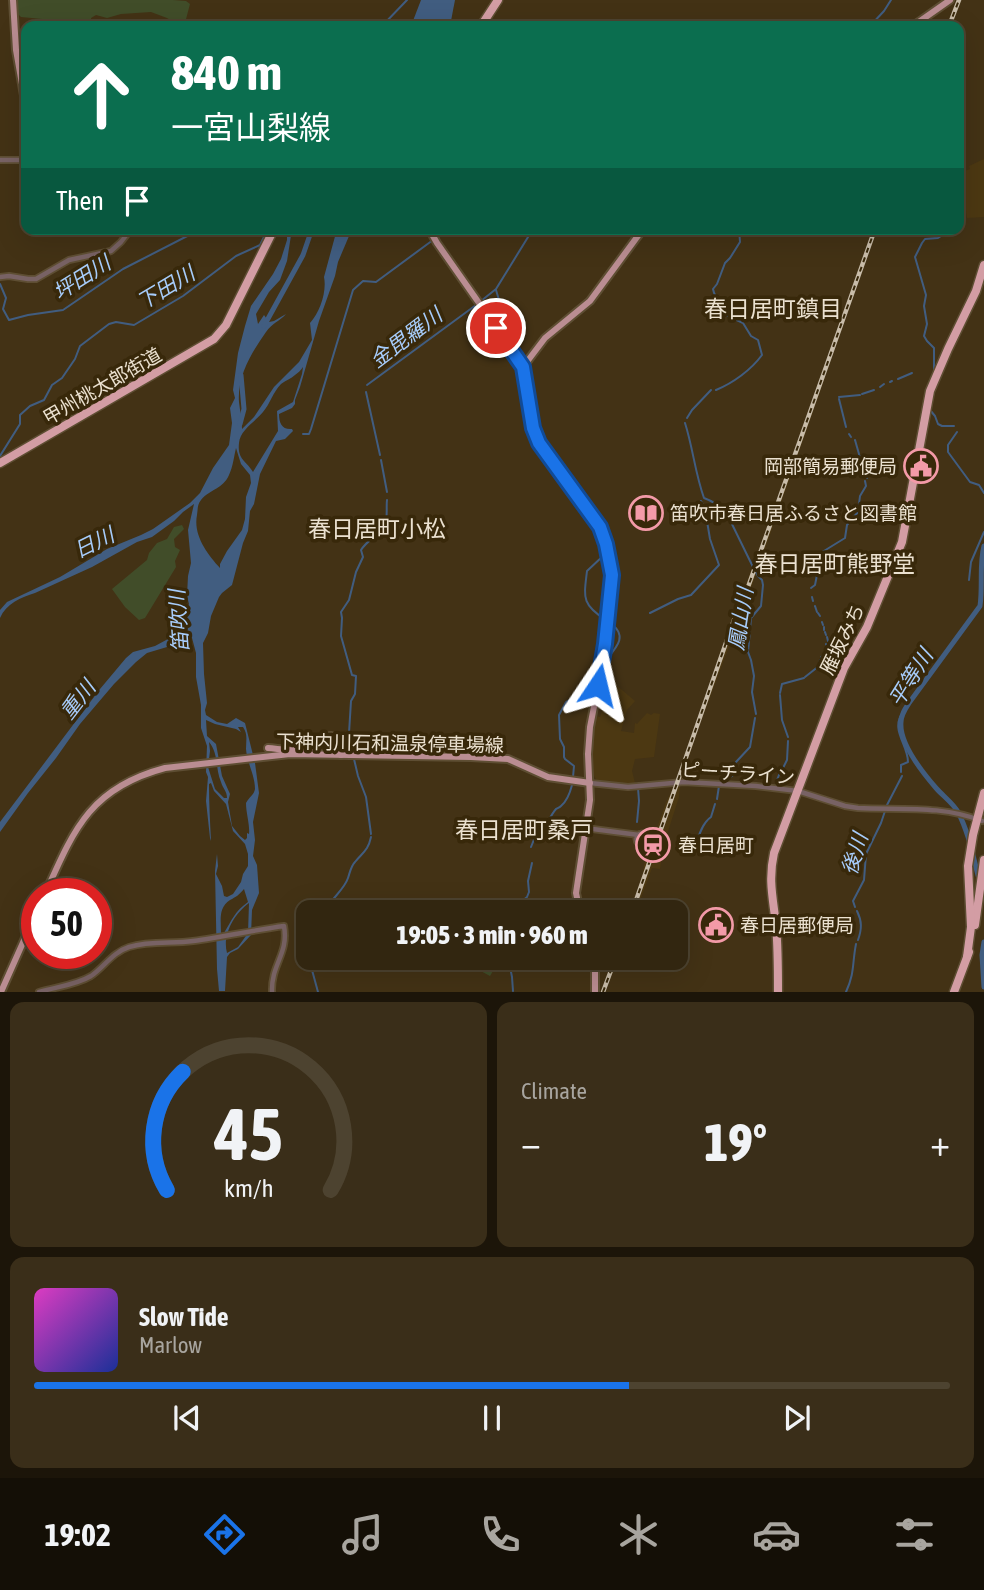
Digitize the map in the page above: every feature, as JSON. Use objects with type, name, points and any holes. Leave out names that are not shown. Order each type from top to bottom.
[{"type":"highway","points":[[484,21],[498,0]]},
{"type":"highway","name":"甲州桃太郎街道","points":[[0,463],[218,335],[226,325],[271,235]]},
{"type":"highway","name":"雁坂みち","points":[[778,992],[776,925],[770,893],[771,863],[844,668],[865,631],[902,542],[930,391],[982,283],[984,265]]},
{"type":"highway","points":[[967,957],[971,928],[968,866],[984,793]]},
{"type":"highway","points":[[979,909],[983,864]]},
{"type":"highway","points":[[954,992],[964,967],[984,893]]},
{"type":"main road","points":[[13,0],[21,78]]},
{"type":"main road","points":[[920,21],[950,0]]},
{"type":"main road","points":[[434,235],[524,366],[533,428],[539,443],[604,535],[612,575],[602,666],[590,727],[590,800],[576,893],[577,900]]},
{"type":"main road","points":[[524,366],[545,338],[590,301],[639,235]]},
{"type":"main road","points":[[268,748],[310,749],[333,736],[339,741],[341,755]]},
{"type":"main road","name":"下神内川石和温泉停車場線","points":[[52,878],[85,816],[117,788],[147,773],[165,768],[290,754],[498,758],[513,761],[548,777],[590,783]]},
{"type":"main road","points":[[1,992],[21,947]]},
{"type":"main road","points":[[595,970],[595,992]]},
{"type":"street","points":[[0,159],[21,160]]},
{"type":"street","points":[[0,277],[36,279],[69,260],[114,249],[126,235]]},
{"type":"street","name":"ピーチライン","points":[[590,783],[628,787],[702,782],[798,790],[845,806],[952,812],[980,820]]},
{"type":"street","points":[[585,828],[638,837]]},
{"type":"street","points":[[39,992],[86,979],[128,947],[152,942],[187,942],[284,926],[286,941],[274,971],[272,992]]},
{"type":"shaded area","points":[[984,159],[984,217],[967,218],[964,171],[970,169],[969,166]]},
{"type":"shaded area","points":[[822,374],[825,377],[680,784],[679,797],[663,847],[660,869],[652,868],[640,900],[635,900],[642,882],[644,865],[666,802],[676,784]]},
{"type":"shaded area","points":[[607,682],[616,683],[635,701],[627,710],[621,731],[634,733],[635,723],[647,713],[660,714],[654,757],[635,759],[632,771],[635,783],[627,785],[597,781],[593,774],[592,733],[595,716],[600,717],[603,708],[598,706],[601,685]]},
{"type":"green space","points":[[18,0],[173,0],[190,4],[186,21],[172,21],[151,12],[107,18],[96,15],[91,21],[43,21],[18,14]]},
{"type":"green space","points":[[182,525],[184,529],[174,539],[175,547],[180,550],[175,561],[176,567],[145,618],[139,620],[112,589],[147,560],[157,543],[167,539],[174,527]]},
{"type":"green space","points":[[479,970],[493,970],[490,976]]},
{"type":"water","points":[[421,0],[455,0],[451,21],[413,21]]},
{"type":"water","points":[[287,235],[291,235],[287,261],[280,280],[256,314],[258,324],[264,315],[269,322],[286,314],[266,332],[243,374],[239,392],[242,429],[254,417],[274,387],[299,362],[312,340],[310,323],[322,301],[324,277],[335,235],[349,235],[338,262],[295,404],[279,414],[282,425],[293,431],[285,439],[276,441],[260,474],[250,511],[248,531],[232,585],[219,597],[203,643],[206,715],[217,722],[227,724],[236,718],[245,723],[259,793],[253,822],[253,856],[257,865],[259,893],[252,910],[251,935],[238,949],[227,957],[225,991],[219,991],[215,871],[217,854],[216,874],[224,896],[227,897],[233,894],[241,882],[248,866],[248,854],[245,844],[233,831],[226,804],[214,791],[211,783],[211,841],[210,838],[206,801],[207,746],[201,728],[196,653],[192,638],[179,631],[167,647],[147,653],[114,684],[80,724],[0,832],[0,822],[126,658],[133,652],[168,639],[175,631],[189,604],[187,596],[191,563],[188,530],[194,504],[152,537],[19,599],[6,609],[0,618],[0,610],[7,602],[60,577],[107,549],[153,529],[200,493],[229,445],[232,423],[230,408],[235,398],[233,390],[238,353],[251,306],[273,274]],"holes":[[[303,367],[293,402],[277,411],[278,431],[253,472],[240,453],[240,438],[260,416],[281,384]],[[236,448],[241,464],[250,475],[251,483],[246,497],[242,530],[227,551],[220,568],[199,537],[196,522],[200,502],[226,480],[232,469]],[[206,720],[241,732],[238,727],[243,727],[246,732],[246,749],[255,789],[246,803],[249,834],[247,833],[245,840],[232,826],[228,802],[230,794],[222,776],[216,744],[207,736]],[[209,742],[227,798],[215,789],[208,767]],[[244,889],[248,902],[237,912],[224,933],[221,933],[221,915],[226,903]],[[249,903],[248,933],[238,947],[227,953],[226,939],[230,925]]]},
{"type":"waterway","name":"下田川","points":[[387,21],[407,0]]},
{"type":"waterway","points":[[875,21],[891,0]]},
{"type":"waterway","name":"坪田川","points":[[0,284],[6,298],[3,309],[9,320],[63,310],[123,269],[189,235]]},
{"type":"waterway","name":"下田川","points":[[0,456],[20,424],[20,415],[30,406],[44,400],[52,385],[62,378],[75,359],[80,346],[109,324],[116,322],[134,325],[183,296],[236,256],[260,245],[265,235]]},
{"type":"waterway","name":"笛吹川","points":[[264,326],[303,255],[310,235]]},
{"type":"waterway","points":[[481,301],[496,289],[529,235]]},
{"type":"waterway","name":"鳳山川","points":[[716,390],[741,376],[762,355],[758,340],[751,336],[743,323],[726,315],[713,289],[725,263],[740,242],[739,235]]},
{"type":"waterway","points":[[934,374],[934,348],[924,336],[927,324],[924,306],[926,295],[915,257],[925,239],[943,235]]},
{"type":"waterway","points":[[303,434],[309,434],[311,429],[353,290],[363,281],[376,282],[433,240]]},
{"type":"waterway","points":[[496,290],[523,360]]},
{"type":"waterway","name":"金毘羅川","points":[[367,385],[476,305]]},
{"type":"waterway","points":[[526,368],[532,408]]},
{"type":"waterway","points":[[898,379],[912,373]]},
{"type":"waterway","name":"笛吹川","points":[[240,424],[244,409],[241,375]]},
{"type":"waterway","points":[[880,387],[884,384]]},
{"type":"waterway","name":"鳳山川","points":[[687,418],[711,390]]},
{"type":"waterway","points":[[862,394],[874,390]]},
{"type":"waterway","name":"金毘羅川","points":[[366,392],[380,455]]},
{"type":"waterway","points":[[839,397],[860,395]]},
{"type":"waterway","points":[[839,399],[846,427]]},
{"type":"waterway","points":[[930,410],[938,424],[954,426]]},
{"type":"waterway","name":"鳳山川","points":[[685,423],[704,498],[716,504],[728,516],[753,567]]},
{"type":"waterway","points":[[957,432],[948,445],[948,452],[970,482],[979,485],[984,493]]},
{"type":"waterway","points":[[855,440],[859,454]]},
{"type":"waterway","points":[[554,457],[561,470]]},
{"type":"waterway","name":"金毘羅川","points":[[381,460],[387,492]]},
{"type":"waterway","points":[[861,460],[867,478]]},
{"type":"waterway","points":[[561,479],[581,506]]},
{"type":"waterway","points":[[819,554],[845,538],[847,525],[858,512],[865,481]]},
{"type":"waterway","name":"金毘羅川","points":[[349,733],[356,676],[352,675],[341,636],[341,612],[349,600],[363,557],[361,550],[385,524],[387,500]]},
{"type":"waterway","name":"鳳山川","points":[[650,613],[691,595],[719,565],[701,501]]},
{"type":"waterway","points":[[969,580],[971,562],[984,532]]},
{"type":"waterway","name":"後川","points":[[979,879],[962,820],[913,757],[904,739],[901,722],[902,714],[909,703],[980,606],[984,546]]},
{"type":"waterway","points":[[605,551],[587,571],[585,594],[592,609],[606,620]]},
{"type":"waterway","points":[[804,555],[813,554]]},
{"type":"waterway","points":[[811,556],[817,575],[815,585],[811,588]]},
{"type":"waterway","name":"鳳山川","points":[[755,571],[763,585],[761,606],[751,618],[748,652],[754,676],[752,692],[756,714]]},
{"type":"waterway","points":[[812,597],[813,601]]},
{"type":"waterway","points":[[815,606],[817,612]]},
{"type":"waterway","points":[[605,661],[620,637],[610,623]]},
{"type":"waterway","points":[[827,637],[828,641]]},
{"type":"waterway","points":[[821,657],[828,652],[827,649]]},
{"type":"waterway","points":[[805,677],[819,666],[820,660]]},
{"type":"waterway","points":[[573,777],[574,766],[564,757],[559,715],[588,674],[598,669]]},
{"type":"waterway","points":[[780,693],[782,684],[804,678]]},
{"type":"waterway","points":[[780,695],[782,720],[788,737]]},
{"type":"waterway","name":"後川","points":[[901,772],[901,765],[908,762],[898,724],[904,711]]},
{"type":"waterway","name":"鳳山川","points":[[725,782],[734,774],[736,762],[750,747],[755,718]]},
{"type":"waterway","name":"金毘羅川","points":[[349,737],[353,750]]},
{"type":"waterway","points":[[783,768],[787,760],[788,741]]},
{"type":"waterway","name":"金毘羅川","points":[[354,759],[366,797],[371,834]]},
{"type":"waterway","points":[[777,785],[781,770]]},
{"type":"waterway","name":"後川","points":[[887,805],[902,776]]},
{"type":"waterway","points":[[531,847],[535,837],[556,809],[565,802],[572,785]]},
{"type":"waterway","name":"鳳山川","points":[[717,799],[719,786]]},
{"type":"waterway","points":[[637,822],[638,788]]},
{"type":"waterway","name":"鳳山川","points":[[695,851],[700,832],[711,817],[715,804]]},
{"type":"waterway","name":"後川","points":[[855,907],[853,901],[864,880],[866,854],[885,811]]},
{"type":"waterway","name":"金毘羅川","points":[[333,900],[347,881],[352,865],[367,848],[371,837]]},
{"type":"waterway","points":[[523,900],[529,892],[528,881],[532,863]]},
{"type":"waterway","name":"後川","points":[[857,911],[861,925],[858,940]]},
{"type":"waterway","name":"平等川","points":[[984,942],[984,987]]},
{"type":"waterway","name":"後川","points":[[846,992],[856,944]]},
{"type":"waterway","name":"金毘羅川","points":[[312,970],[318,992]]},
{"type":"waterway","points":[[511,970],[513,991]]},
{"type":"railway","points":[[951,21],[959,0]]},
{"type":"railway","points":[[636,900],[873,235]]},
{"type":"railway","points":[[603,992],[611,970]]},
{"type":"place","name":"岡部簡易郵便局","points":[[921,466]]},
{"type":"place","name":"笛吹市春日居ふるさと図書館","points":[[646,513]]},
{"type":"place","name":"春日居町","points":[[653,845]]},
{"type":"place","name":"春日居郵便局","points":[[716,925]]},
{"type":"district","name":"春日居町鎮目","points":[[773,309]]},
{"type":"district","name":"春日居町小松","points":[[377,529]]},
{"type":"district","name":"春日居町熊野堂","points":[[835,564]]},
{"type":"district","name":"春日居町桑戸","points":[[524,830]]},
{"type":"route","points":[[496,328],[523,367],[533,428],[539,443],[604,535],[612,575],[598,685]]},
{"type":"water label","name":"日川","points":[[94,543]]},
{"type":"water label","name":"重川","points":[[78,700]]}]
